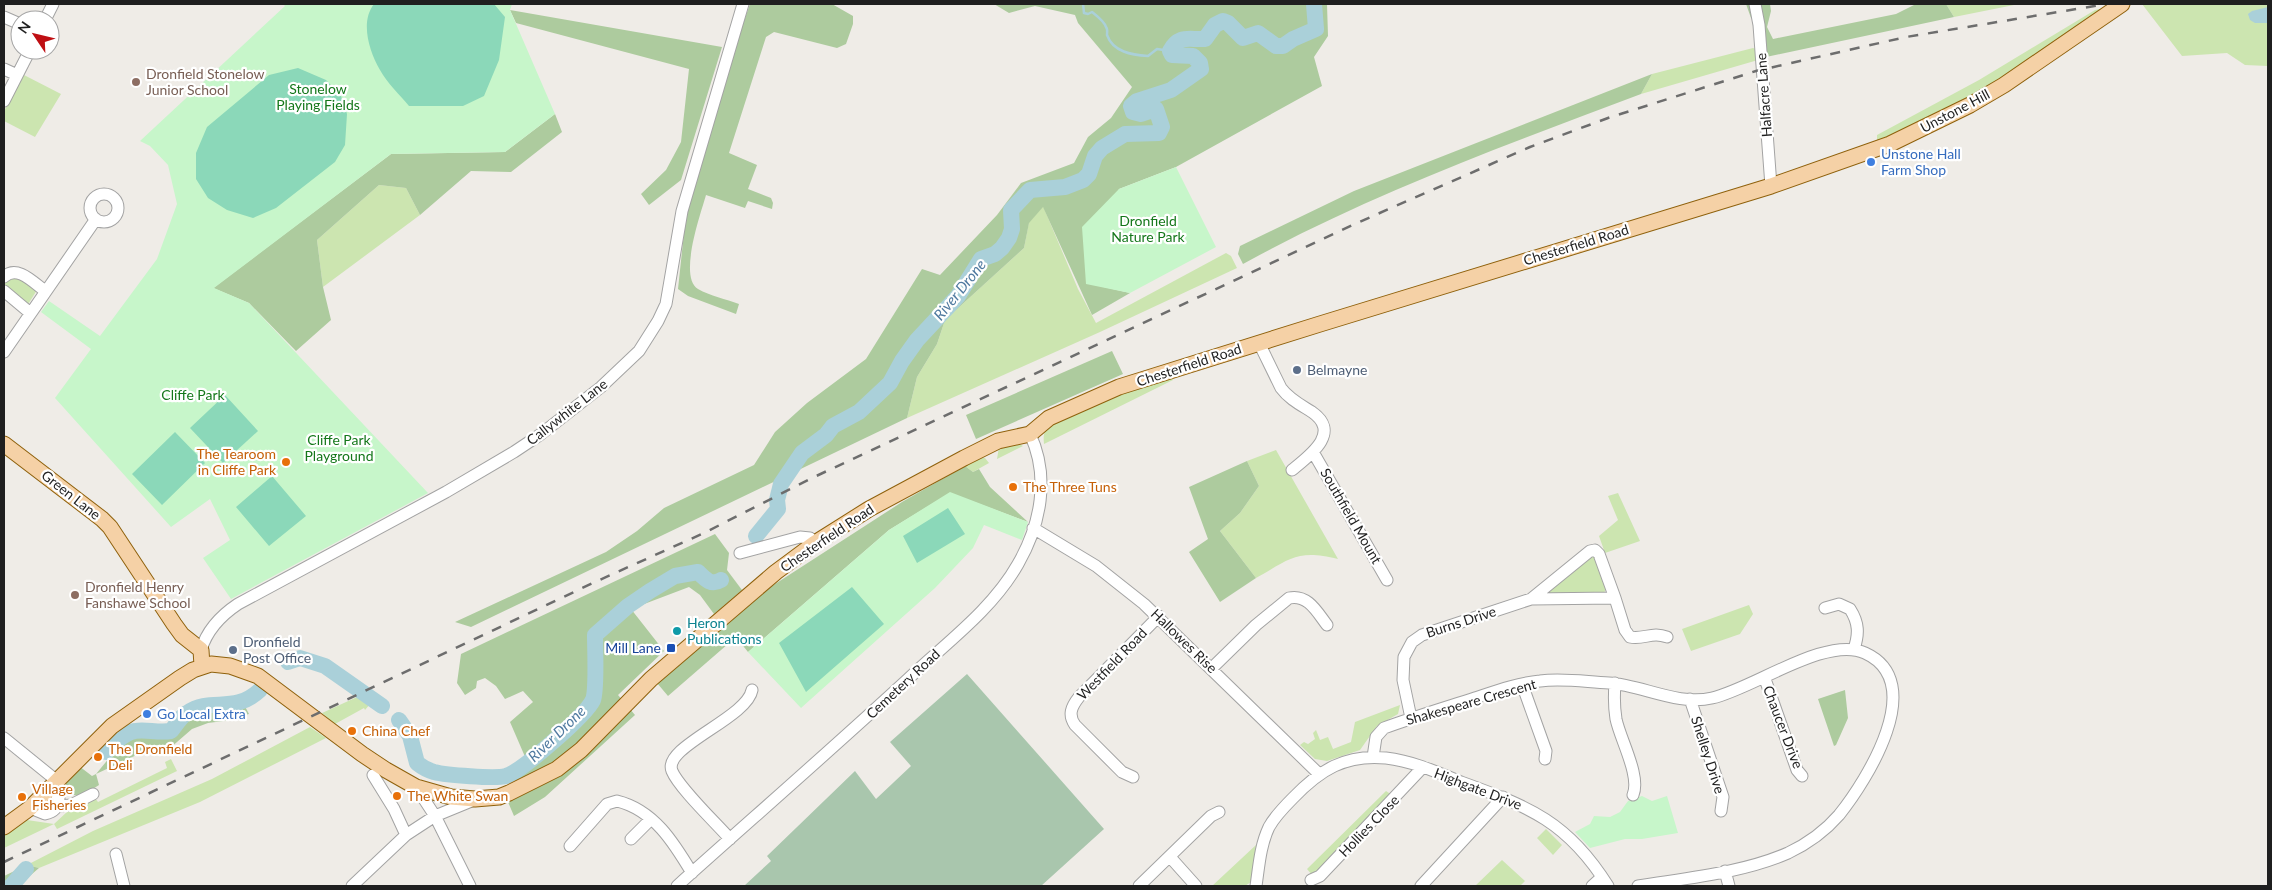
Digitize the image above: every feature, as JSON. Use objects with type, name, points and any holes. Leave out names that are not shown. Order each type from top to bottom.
[{"type":"main road","name":"Unstone Hill","points":[[1771,186],[1890,144],[1970,105],[2044,59],[2122,4]]},
{"type":"main road","name":"Chesterfield Road","points":[[4,827],[30,808],[112,726],[157,692],[202,666],[221,664],[258,676],[362,754],[416,787],[451,797],[475,799],[499,797],[509,794],[557,769],[581,750],[651,679],[776,572],[815,543],[869,509],[941,469],[998,441],[1030,434],[1049,418],[1104,393],[1259,343],[1771,186]]},
{"type":"main road","name":"Green Lane","points":[[4,444],[110,527],[174,624],[186,639],[201,650]]},
{"type":"main road","points":[[201,650],[202,666]]},
{"type":"street","name":"Callywhite Lane","points":[[201,650],[210,630],[238,604],[446,492],[514,452],[541,434],[595,392],[639,351],[658,321],[666,304],[682,211],[743,4]]},
{"type":"street","name":"Halfacre Lane","points":[[1755,4],[1760,40],[1771,186]]},
{"type":"street","points":[[4,101],[25,60]]},
{"type":"street","points":[[4,68],[17,75]]},
{"type":"street","points":[[4,352],[96,219]]},
{"type":"street","points":[[4,277],[7,273],[19,273],[45,291]]},
{"type":"street","points":[[4,291],[30,312]]},
{"type":"street","points":[[1259,343],[1285,394],[1315,414],[1320,420],[1324,437],[1321,444],[1292,470]]},
{"type":"street","name":"Cemetery Road","points":[[677,886],[847,735],[995,597],[1019,563],[1033,528],[1041,498],[1042,476],[1039,456],[1030,434]]},
{"type":"street","name":"Southfield Mount","points":[[1313,452],[1387,580]]},
{"type":"street","name":"Hallowes Rise","points":[[1033,528],[1096,566],[1159,616],[1318,773]]},
{"type":"street","points":[[740,553],[800,537],[810,538],[815,543]]},
{"type":"street","name":"Burns Drive","points":[[1531,599],[1590,551],[1595,550],[1599,554],[1625,630],[1630,637],[1638,638],[1654,634],[1667,637]]},
{"type":"street","points":[[1212,668],[1256,625],[1289,598],[1295,597],[1307,601],[1327,625]]},
{"type":"street","name":"Burns Drive","points":[[1411,718],[1402,673],[1404,657],[1412,642],[1429,632],[1531,599],[1615,598]]},
{"type":"street","points":[[1638,886],[1725,871],[1780,856],[1807,842],[1838,816],[1857,789],[1883,742],[1890,724],[1894,700],[1891,684],[1883,668],[1866,654],[1854,650],[1859,635],[1858,625],[1850,609],[1839,604],[1824,608]]},
{"type":"street","name":"Westfield Road","points":[[1133,777],[1122,772],[1075,725],[1072,720],[1071,709],[1079,697],[1159,616]]},
{"type":"street","name":"Shakespeare Crescent","points":[[1373,757],[1374,743],[1379,732],[1411,718],[1522,684],[1547,680],[1615,684],[1690,699],[1709,699],[1764,679],[1818,654],[1854,650]]},
{"type":"street","name":"Chaucer Drive","points":[[1764,679],[1797,770],[1802,776]]},
{"type":"street","points":[[1522,684],[1546,752],[1545,759]]},
{"type":"street","points":[[1615,684],[1614,710],[1634,778],[1635,790],[1633,795]]},
{"type":"street","points":[[730,839],[676,779],[670,766],[671,761],[679,752],[736,712],[746,702],[752,690]]},
{"type":"street","name":"Shelley Drive","points":[[1690,699],[1723,798],[1721,811]]},
{"type":"street","points":[[4,738],[53,784],[59,798],[58,806],[55,810],[45,814],[30,808]]},
{"type":"street","name":"Highgate Drive","points":[[1318,773],[1342,762],[1373,757],[1398,760],[1423,767],[1504,797],[1556,825],[1584,851],[1605,882]]},
{"type":"street","name":"Hollies Close","points":[[1311,880],[1320,876],[1423,767]]},
{"type":"street","points":[[1256,886],[1262,849],[1269,828],[1279,812],[1318,773]]},
{"type":"street","points":[[373,775],[394,809],[406,835]]},
{"type":"street","points":[[416,787],[435,816],[470,886]]},
{"type":"street","points":[[58,806],[71,805],[93,794]]},
{"type":"street","points":[[1421,886],[1504,797]]},
{"type":"street","points":[[352,886],[406,835],[435,816],[475,799]]},
{"type":"street","points":[[570,846],[607,804],[612,801],[623,802],[651,819],[672,840],[692,873]]},
{"type":"street","points":[[1139,886],[1210,816],[1219,812]]},
{"type":"street","points":[[631,839],[651,819]]},
{"type":"street","points":[[116,854],[124,886]]},
{"type":"street","points":[[1170,857],[1196,886]]},
{"type":"street","points":[[1725,871],[1729,886]]},
{"type":"street","points":[[1592,886],[1605,882]]},
{"type":"green space","points":[[283,4],[512,4],[510,10],[555,114],[505,152],[391,154],[214,288],[249,303],[428,493],[231,599],[203,558],[230,540],[210,499],[171,527],[55,398],[91,349],[41,312],[49,301],[100,336],[157,259],[177,204],[168,165],[150,146],[140,141],[285,6]]},
{"type":"green space","points":[[374,4],[494,4],[505,17],[499,60],[484,96],[463,106],[409,106],[386,80],[372,54],[368,37],[367,19]]},
{"type":"green space","points":[[750,4],[832,4],[853,16],[853,24],[846,44],[837,48],[774,32],[766,37],[729,153],[757,165],[748,189],[771,198],[773,203],[772,209],[748,201],[745,208],[706,195],[690,259],[692,282],[698,289],[739,304],[736,314],[688,296],[678,289],[686,214],[733,52]]},
{"type":"green space","points":[[994,4],[1327,4],[1328,36],[1314,57],[1322,86],[1176,167],[1119,189],[1086,283],[1130,293],[1092,315],[1043,207],[1029,223],[1024,248],[945,320],[937,344],[917,377],[907,418],[471,627],[455,622],[606,552],[637,531],[664,508],[754,465],[775,432],[807,403],[866,359],[922,269],[940,275],[997,215],[1021,183],[1074,163],[1088,137],[1111,118],[1132,87],[1078,23],[1075,15],[1035,6],[1009,13]]},
{"type":"green space","points":[[1746,4],[1770,4],[1771,11],[1767,27],[1773,39],[1896,14],[1916,4],[1946,4],[1954,17],[1766,57],[1764,25],[1751,18]]},
{"type":"green space","points":[[1946,4],[2019,4],[1954,17]]},
{"type":"green space","points":[[2142,4],[2268,4],[2268,66],[2245,65],[2227,53],[2182,56]]},
{"type":"green space","points":[[2113,6],[1963,103],[1877,143],[1877,135],[1979,80],[2095,10]]},
{"type":"green space","points":[[510,10],[722,47],[681,180],[649,205],[641,194],[666,170],[681,142],[689,69],[516,23]]},
{"type":"green space","points":[[1753,48],[1756,49],[1758,60],[1641,94],[1652,74]]},
{"type":"green space","name":"Stonelow Playing Fields","points":[[298,68],[326,80],[341,96],[347,114],[345,145],[335,162],[276,208],[253,218],[227,210],[208,198],[196,179],[196,153],[207,127],[269,75]]},
{"type":"green space","points":[[1652,74],[1641,94],[1489,152],[1389,193],[1340,215],[1243,264],[1238,254],[1240,246],[1354,191]]},
{"type":"green space","points":[[24,75],[61,94],[35,137],[4,121],[4,111]]},
{"type":"green space","points":[[555,114],[562,132],[511,172],[471,171],[420,215],[406,188],[379,185],[317,240],[323,287],[331,320],[296,351],[249,303],[213,288],[391,154],[505,152]]},
{"type":"green space","name":"Dronfield Nature Park","points":[[1176,167],[1216,247],[1130,293],[1086,284],[1082,227],[1119,189]]},
{"type":"green space","points":[[379,185],[406,188],[420,215],[323,287],[317,240]]},
{"type":"green space","points":[[1043,206],[1078,289],[1096,323],[1226,253],[1231,256],[1237,268],[1100,332],[907,418],[917,377],[937,344],[945,320],[1024,248],[1029,222]]},
{"type":"green space","points":[[12,274],[37,290],[27,306],[5,286],[5,281]]},
{"type":"green space","points":[[1112,351],[1123,374],[976,439],[966,415]]},
{"type":"green space","points":[[1172,376],[1173,380],[1044,444],[1045,432],[1052,423],[1123,392]]},
{"type":"green space","points":[[225,395],[258,431],[223,463],[190,428]]},
{"type":"green space","points":[[175,432],[205,463],[162,505],[132,474]]},
{"type":"green space","points":[[1017,443],[1023,446],[997,459],[999,447]]},
{"type":"green space","points":[[1276,450],[1338,559],[1313,555],[1294,558],[1256,578],[1220,531],[1240,513],[1259,486],[1247,461]]},
{"type":"green space","points":[[979,457],[985,458],[989,463],[973,472],[965,466]]},
{"type":"green space","points":[[1247,461],[1259,486],[1240,513],[1220,531],[1256,578],[1220,602],[1189,552],[1208,539],[1189,487]]},
{"type":"green space","points":[[965,466],[973,472],[979,469],[990,487],[1028,522],[950,493],[889,530],[748,652],[736,637],[668,696],[657,683],[772,586],[902,502]]},
{"type":"green space","points":[[272,476],[306,516],[269,546],[236,507]]},
{"type":"green space","points":[[950,492],[1028,522],[1022,540],[984,525],[973,548],[935,588],[801,708],[748,652],[889,530]]},
{"type":"green space","points":[[1618,493],[1640,541],[1605,553],[1599,536],[1618,520],[1608,496]]},
{"type":"green space","points":[[948,508],[965,534],[917,563],[903,536]]},
{"type":"green space","points":[[715,534],[729,553],[727,570],[742,590],[714,614],[700,595],[689,587],[631,609],[664,651],[618,695],[635,715],[545,797],[514,816],[508,802],[522,793],[508,769],[526,759],[510,722],[533,702],[523,691],[505,699],[496,686],[485,678],[477,681],[476,688],[465,695],[457,683],[461,654]]},
{"type":"green space","points":[[1591,556],[1595,557],[1606,589],[1604,593],[1546,596],[1546,590]]},
{"type":"green space","points":[[852,587],[884,624],[806,692],[779,643]]},
{"type":"green space","points":[[1749,605],[1753,614],[1740,634],[1691,651],[1682,629]]},
{"type":"green space","points":[[967,674],[1104,829],[1041,886],[744,886],[771,861],[767,856],[855,771],[876,799],[911,766],[890,742]]},
{"type":"green space","points":[[1845,690],[1848,718],[1834,746],[1818,699]]},
{"type":"green space","points":[[368,692],[376,697],[365,710],[364,708],[335,724],[322,713]]},
{"type":"green space","points":[[240,697],[249,714],[208,723],[192,729],[162,755],[158,745],[96,774],[110,757],[106,752],[119,739],[131,732],[171,731],[184,714],[195,708],[208,705],[220,706]]},
{"type":"green space","points":[[1400,705],[1398,714],[1377,726],[1360,750],[1327,761],[1315,759],[1300,745],[1304,742],[1308,744],[1315,739],[1313,733],[1316,730],[1320,740],[1328,737],[1333,749],[1351,742],[1355,722]]},
{"type":"green space","points":[[310,727],[326,738],[200,802],[39,868],[27,865],[93,831],[212,779]]},
{"type":"green space","points":[[171,759],[177,771],[57,829],[54,824],[68,811],[95,798],[98,802],[167,768],[165,762]]},
{"type":"green space","points":[[79,766],[92,776],[96,774],[99,785],[91,790],[79,795],[66,792],[66,780]]},
{"type":"green space","points":[[1386,791],[1392,795],[1313,876],[1307,869]]},
{"type":"green space","points":[[1642,796],[1652,801],[1667,796],[1678,833],[1642,839],[1625,839],[1590,848],[1575,832],[1590,824],[1594,816],[1610,817],[1620,812],[1628,801]]},
{"type":"green space","points":[[27,820],[54,824],[4,848],[4,835]]},
{"type":"green space","points":[[1546,829],[1562,845],[1553,855],[1537,838]]},
{"type":"green space","points":[[1256,845],[1251,882],[1245,886],[1212,886]]},
{"type":"green space","points":[[1502,860],[1525,881],[1520,886],[1475,886]]},
{"type":"green space","points":[[27,865],[39,868],[18,886],[4,886],[4,876]]},
{"type":"water","points":[[2268,7],[2268,23],[2255,23],[2250,20],[2248,14],[2252,11]]},
{"type":"waterway","points":[[1083,4],[1084,13],[1092,12],[1102,21],[1107,29],[1110,41],[1118,49],[1136,55],[1148,56],[1157,49],[1170,51]]},
{"type":"waterway","name":"River Drone","points":[[756,536],[778,509],[777,500],[781,484],[802,453],[826,435],[833,426],[859,412],[890,383],[902,361],[917,340],[958,296],[981,259],[995,254],[1002,248],[1009,238],[1012,229],[1011,210],[1030,190],[1065,187],[1083,180],[1089,174],[1095,156],[1102,148],[1125,134],[1159,133],[1162,127],[1156,109],[1141,114],[1133,112],[1131,106],[1137,101],[1171,90],[1201,69],[1200,63],[1193,56],[1172,55],[1170,51],[1177,42],[1185,39],[1205,39],[1215,25],[1223,21],[1228,23],[1243,38],[1258,33],[1276,46],[1283,46],[1293,39],[1316,29],[1314,4]]},
{"type":"waterway","name":"River Drone","points":[[399,720],[410,736],[417,763],[425,768],[434,772],[459,775],[506,776],[553,742],[579,718],[593,700],[595,635],[628,606],[675,576],[698,572],[711,582],[721,580]]},
{"type":"waterway","name":"River Drone","points":[[288,662],[300,658],[325,666],[382,706]]},
{"type":"waterway","name":"River Drone","points":[[106,752],[119,739],[131,732],[171,731],[182,717],[196,708],[241,702],[260,690]]},
{"type":"waterway","name":"River Drone","points":[[11,886],[26,869]]},
{"type":"railway","points":[[4,862],[595,582],[704,533],[812,478],[1357,223],[1530,147],[1608,118],[1756,71],[1906,37],[2107,4]]},
{"type":"place","name":"Dronfield Stonelow Junior School","points":[[136,82]]},
{"type":"place","name":"Unstone Hall Farm Shop","points":[[1871,162]]},
{"type":"place","name":"Belmayne","points":[[1297,370]]},
{"type":"place","name":"The Tearoom in Cliffe Park","points":[[286,462]]},
{"type":"place","name":"The Three Tuns","points":[[1013,487]]},
{"type":"place","name":"Dronfield Henry Fanshawe School","points":[[75,595]]},
{"type":"place","name":"Heron Publications","points":[[677,631]]},
{"type":"place","name":"Mill Lane","points":[[671,648]]},
{"type":"place","name":"Dronfield Post Office","points":[[233,650]]},
{"type":"place","name":"Go Local Extra","points":[[147,714]]},
{"type":"place","name":"China Chef","points":[[352,731]]},
{"type":"place","name":"The Dronfield Deli","points":[[98,757]]},
{"type":"place","name":"The White Swan","points":[[397,796]]},
{"type":"place","name":"Village Fisheries","points":[[22,797]]},
{"type":"park label","name":"Cliffe Park","points":[[193,395]]},
{"type":"park label","name":"Cliffe Park Playground","points":[[339,448]]}]
